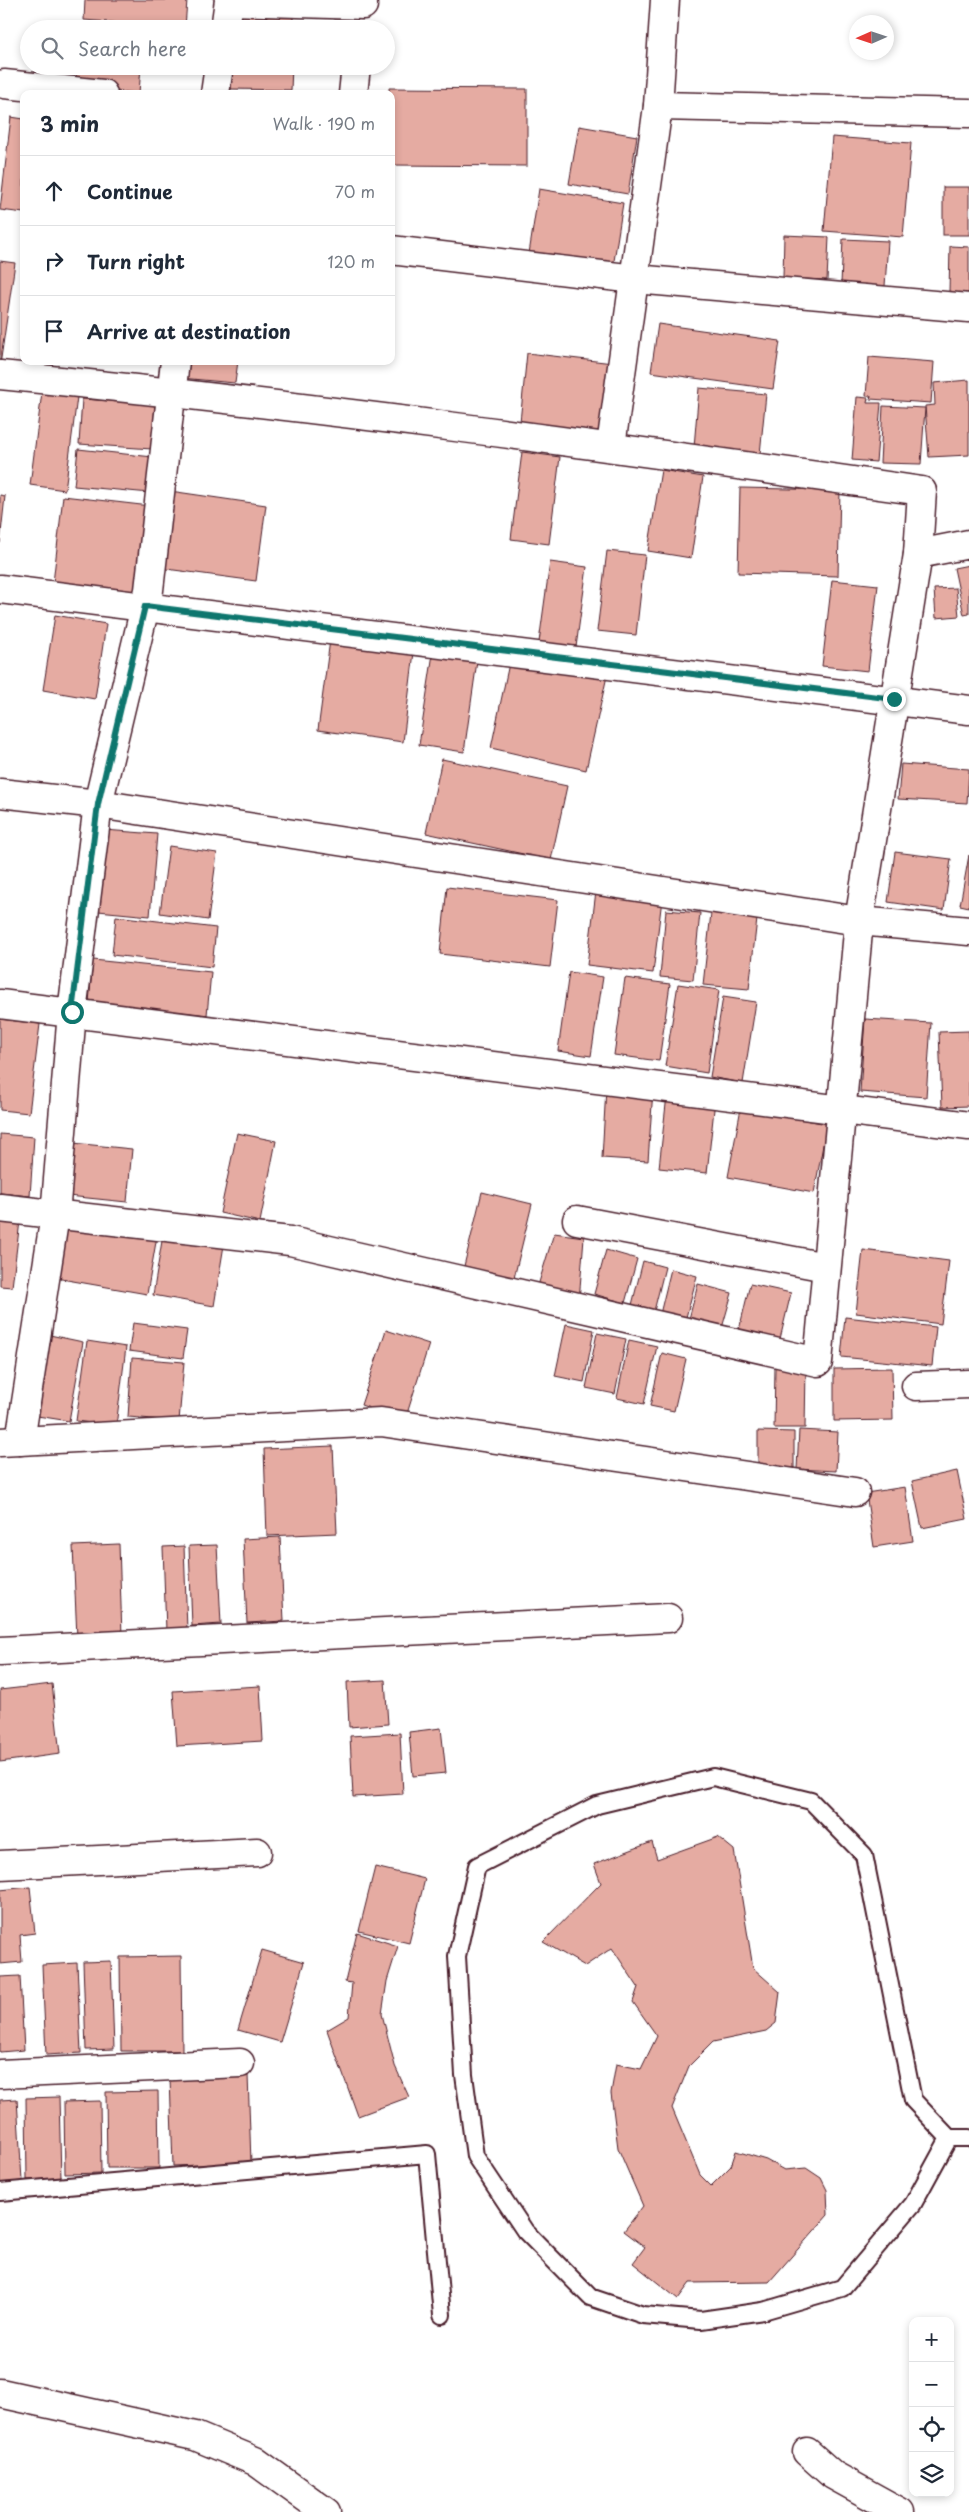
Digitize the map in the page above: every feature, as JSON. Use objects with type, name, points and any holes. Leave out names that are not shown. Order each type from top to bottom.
[{"type":"street","points":[[226,20],[229,0],[362,11]]},
{"type":"street","points":[[611,446],[658,106],[665,0]]},
{"type":"street","points":[[216,90],[218,75]]},
{"type":"street","points":[[353,90],[355,75]]},
{"type":"street","points":[[4,84],[63,90]]},
{"type":"street","points":[[658,106],[969,113]]},
{"type":"street","points":[[395,250],[635,279],[969,308]]},
{"type":"street","points":[[174,365],[149,590],[98,804],[72,1012],[55,1216],[10,1442],[382,1422],[855,1492]]},
{"type":"street","points":[[0,375],[170,392],[611,446],[922,491],[918,554],[859,921],[840,1108],[818,1362],[290,1241],[55,1216],[0,1208]]},
{"type":"street","points":[[918,554],[969,544]]},
{"type":"street","points":[[0,589],[894,699],[969,710]]},
{"type":"street","points":[[0,793],[98,804],[859,921],[969,931]]},
{"type":"street","points":[[0,1004],[840,1108],[969,1126]]},
{"type":"street","points":[[577,1220],[826,1267]]},
{"type":"street","points":[[916,1386],[969,1384]]},
{"type":"street","points":[[0,1651],[668,1618]]},
{"type":"street","points":[[0,1865],[257,1852]]},
{"type":"street","points":[[0,2074],[240,2063]]},
{"type":"street","points":[[0,2393],[195,2436],[255,2461],[326,2512]]},
{"type":"street","points":[[807,2452],[833,2475],[900,2512]]},
{"type":"lane","points":[[949,2138],[913,2204],[842,2288],[762,2311],[701,2320],[644,2315],[590,2297],[525,2231],[475,2156],[464,2075],[457,1956],[477,1866],[597,1805],[713,1777],[810,1801],[864,1855],[912,2100],[949,2138],[969,2138]]},
{"type":"lane","points":[[0,2192],[427,2154],[442,2315]]},
{"type":"building","points":[[85,0],[187,0],[186,20],[84,20]]},
{"type":"building","points":[[233,12],[293,14],[293,20],[233,20]]},
{"type":"building","points":[[76,75],[140,75],[139,90],[75,88]]},
{"type":"building","points":[[232,75],[292,75],[291,90],[231,89]]},
{"type":"building","points":[[389,88],[527,89],[527,166],[395,165],[395,90],[389,90]]},
{"type":"building","points":[[11,117],[20,118],[20,212],[0,210]]},
{"type":"building","points":[[579,126],[637,136],[628,194],[569,184]]},
{"type":"building","points":[[832,137],[911,143],[903,237],[824,231]]},
{"type":"building","points":[[943,187],[969,187],[969,235],[943,235]]},
{"type":"building","points":[[539,189],[623,203],[612,274],[528,260]]},
{"type":"building","points":[[784,235],[829,237],[827,280],[783,278]]},
{"type":"building","points":[[843,239],[888,241],[885,286],[841,284]]},
{"type":"building","points":[[950,246],[969,247],[969,293],[949,293]]},
{"type":"building","points":[[0,261],[15,263],[0,365]]},
{"type":"building","points":[[658,324],[780,341],[773,389],[651,372]]},
{"type":"building","points":[[527,353],[613,363],[606,432],[520,422]]},
{"type":"building","points":[[869,357],[934,362],[931,403],[870,399],[871,396],[866,396]]},
{"type":"building","points":[[183,365],[237,365],[235,383],[181,378]]},
{"type":"building","points":[[969,380],[969,455],[929,457],[925,406],[935,405],[934,383]]},
{"type":"building","points":[[699,388],[766,394],[760,454],[694,447]]},
{"type":"building","points":[[42,392],[77,397],[65,490],[30,485]]},
{"type":"building","points":[[857,397],[868,398],[867,403],[881,403],[876,462],[852,460]]},
{"type":"building","points":[[82,399],[155,404],[152,449],[79,444]]},
{"type":"building","points":[[883,406],[925,408],[921,464],[880,463]]},
{"type":"building","points":[[78,449],[153,457],[150,493],[74,486]]},
{"type":"building","points":[[522,452],[560,457],[549,544],[511,539]]},
{"type":"building","points":[[661,470],[703,477],[691,558],[648,551]]},
{"type":"building","points":[[740,488],[840,490],[838,576],[738,573]]},
{"type":"building","points":[[170,491],[266,505],[256,581],[159,568]]},
{"type":"building","points":[[0,495],[5,496],[0,543]]},
{"type":"building","points":[[63,496],[150,506],[141,593],[53,583]]},
{"type":"building","points":[[607,551],[645,555],[636,635],[597,631]]},
{"type":"building","points":[[550,562],[587,567],[576,647],[539,642]]},
{"type":"building","points":[[969,565],[969,614],[964,615],[954,568]]},
{"type":"building","points":[[832,580],[878,585],[868,671],[822,666]]},
{"type":"building","points":[[956,588],[959,616],[936,618],[934,589]]},
{"type":"building","points":[[55,615],[106,624],[95,699],[43,690]]},
{"type":"building","points":[[330,640],[414,652],[403,742],[318,730]]},
{"type":"building","points":[[434,647],[478,654],[464,752],[419,745]]},
{"type":"building","points":[[511,654],[607,676],[586,770],[491,748]]},
{"type":"building","points":[[442,759],[567,786],[551,860],[426,833]]},
{"type":"building","points":[[901,764],[969,769],[967,803],[898,799]]},
{"type":"building","points":[[104,830],[157,834],[150,916],[98,911]]},
{"type":"building","points":[[169,846],[217,853],[208,920],[160,913]]},
{"type":"building","points":[[895,852],[951,859],[944,910],[888,902]]},
{"type":"building","points":[[969,855],[969,907],[960,905]]},
{"type":"building","points":[[447,887],[558,900],[550,967],[440,954]]},
{"type":"building","points":[[596,891],[662,899],[653,973],[587,965]]},
{"type":"building","points":[[666,910],[700,913],[693,980],[660,977]]},
{"type":"building","points":[[711,913],[757,919],[749,989],[703,985]]},
{"type":"building","points":[[116,916],[216,928],[212,967],[112,955]]},
{"type":"building","points":[[93,960],[211,972],[207,1015],[89,1002]]},
{"type":"building","points":[[569,972],[603,977],[591,1056],[558,1051]]},
{"type":"building","points":[[625,978],[670,984],[659,1061],[614,1055]]},
{"type":"building","points":[[678,984],[719,990],[707,1073],[665,1066]]},
{"type":"building","points":[[723,997],[756,1002],[743,1083],[710,1077]]},
{"type":"building","points":[[0,1019],[40,1024],[29,1113],[0,1110]]},
{"type":"building","points":[[865,1019],[931,1023],[926,1097],[860,1092]]},
{"type":"building","points":[[969,1031],[969,1106],[942,1107],[939,1032]]},
{"type":"building","points":[[606,1088],[653,1090],[648,1161],[602,1158]]},
{"type":"building","points":[[667,1095],[715,1100],[707,1173],[659,1168]]},
{"type":"building","points":[[741,1108],[827,1124],[814,1193],[728,1177]]},
{"type":"building","points":[[237,1133],[276,1141],[260,1222],[220,1213]]},
{"type":"building","points":[[0,1134],[34,1137],[30,1196],[0,1193]]},
{"type":"building","points":[[73,1143],[132,1149],[127,1202],[68,1196]]},
{"type":"building","points":[[482,1192],[532,1204],[514,1278],[464,1266]]},
{"type":"building","points":[[0,1218],[20,1221],[12,1287],[0,1286]]},
{"type":"building","points":[[59,1220],[157,1236],[147,1294],[50,1277]]},
{"type":"building","points":[[164,1229],[225,1239],[214,1306],[153,1295]]},
{"type":"building","points":[[554,1233],[584,1237],[579,1301],[537,1289]]},
{"type":"building","points":[[606,1250],[637,1259],[625,1303],[594,1294]]},
{"type":"building","points":[[863,1250],[949,1261],[941,1324],[856,1313]]},
{"type":"building","points":[[643,1261],[665,1267],[654,1311],[632,1305]]},
{"type":"building","points":[[671,1269],[697,1276],[685,1321],[660,1314]]},
{"type":"building","points":[[698,1284],[732,1293],[722,1328],[689,1319]]},
{"type":"building","points":[[750,1284],[791,1293],[780,1339],[739,1330]]},
{"type":"building","points":[[845,1317],[936,1327],[932,1366],[841,1357]]},
{"type":"building","points":[[133,1323],[187,1330],[183,1358],[129,1351]]},
{"type":"building","points":[[566,1324],[594,1330],[584,1382],[555,1376]]},
{"type":"building","points":[[386,1330],[429,1344],[405,1420],[361,1405]]},
{"type":"building","points":[[597,1333],[626,1339],[615,1394],[586,1388]]},
{"type":"building","points":[[45,1334],[83,1342],[69,1421],[31,1415]]},
{"type":"building","points":[[629,1340],[657,1346],[644,1404],[617,1398]]},
{"type":"building","points":[[87,1341],[126,1347],[116,1426],[76,1421]]},
{"type":"building","points":[[662,1353],[686,1359],[674,1411],[650,1406]]},
{"type":"building","points":[[132,1358],[184,1362],[179,1421],[128,1417]]},
{"type":"building","points":[[775,1367],[806,1368],[805,1428],[774,1428]]},
{"type":"building","points":[[892,1368],[893,1420],[834,1421],[834,1369]]},
{"type":"building","points":[[799,1430],[838,1432],[836,1471],[797,1469]]},
{"type":"building","points":[[758,1431],[794,1432],[794,1468],[758,1468]]},
{"type":"building","points":[[333,1446],[337,1533],[267,1536],[264,1449]]},
{"type":"building","points":[[957,1471],[967,1519],[922,1528],[912,1481]]},
{"type":"building","points":[[905,1487],[913,1541],[874,1547],[866,1493]]},
{"type":"building","points":[[280,1537],[284,1621],[247,1623],[243,1539]]},
{"type":"building","points":[[119,1544],[122,1636],[77,1638],[73,1546]]},
{"type":"building","points":[[217,1545],[221,1624],[192,1626],[189,1546]]},
{"type":"building","points":[[184,1546],[187,1630],[166,1631],[163,1547]]},
{"type":"building","points":[[385,1680],[388,1724],[349,1727],[347,1682]]},
{"type":"building","points":[[52,1684],[60,1754],[0,1762],[0,1690]]},
{"type":"building","points":[[260,1686],[263,1741],[177,1746],[173,1691]]},
{"type":"building","points":[[441,1728],[446,1773],[413,1776],[409,1732]]},
{"type":"building","points":[[400,1733],[403,1794],[353,1797],[350,1736]]},
{"type":"building","points":[[718,1837],[734,1850],[753,1968],[780,1992],[776,2023],[766,2031],[713,2042],[689,2066],[672,2108],[700,2175],[711,2186],[731,2166],[736,2151],[766,2160],[784,2170],[806,2168],[821,2178],[827,2190],[828,2215],[769,2282],[690,2283],[678,2299],[633,2263],[645,2247],[624,2231],[643,2206],[618,2148],[611,2093],[616,2064],[641,2069],[657,2036],[633,2002],[638,1987],[612,1948],[585,1966],[543,1942],[601,1883],[594,1864],[652,1842],[657,1859]]},
{"type":"building","points":[[375,1867],[425,1879],[409,1943],[359,1931]]},
{"type":"building","points":[[30,1887],[35,1933],[20,1935],[22,1962],[0,1964],[0,1890]]},
{"type":"building","points":[[357,1933],[398,1946],[387,1981],[382,2014],[395,2066],[409,2097],[358,2116],[327,2030],[349,2017],[352,1983],[345,1982]]},
{"type":"building","points":[[262,1950],[304,1962],[280,2042],[238,2030]]},
{"type":"building","points":[[181,1956],[182,2051],[121,2051],[120,1957]]},
{"type":"building","points":[[111,1961],[114,2049],[86,2050],[83,1962]]},
{"type":"building","points":[[77,1963],[81,2053],[46,2055],[42,1965]]},
{"type":"building","points":[[20,1976],[24,2050],[0,2052],[0,1977]]},
{"type":"building","points":[[248,2075],[251,2163],[173,2166],[170,2078]]},
{"type":"building","points":[[158,2091],[159,2168],[107,2168],[106,2092]]},
{"type":"building","points":[[59,2097],[61,2179],[27,2180],[26,2098]]},
{"type":"building","points":[[17,2099],[22,2181],[0,2183],[0,2100]]},
{"type":"building","points":[[100,2101],[101,2173],[65,2174],[64,2102]]},
{"type":"route","points":[[72,1012],[98,804],[145,606],[894,699]]}]
